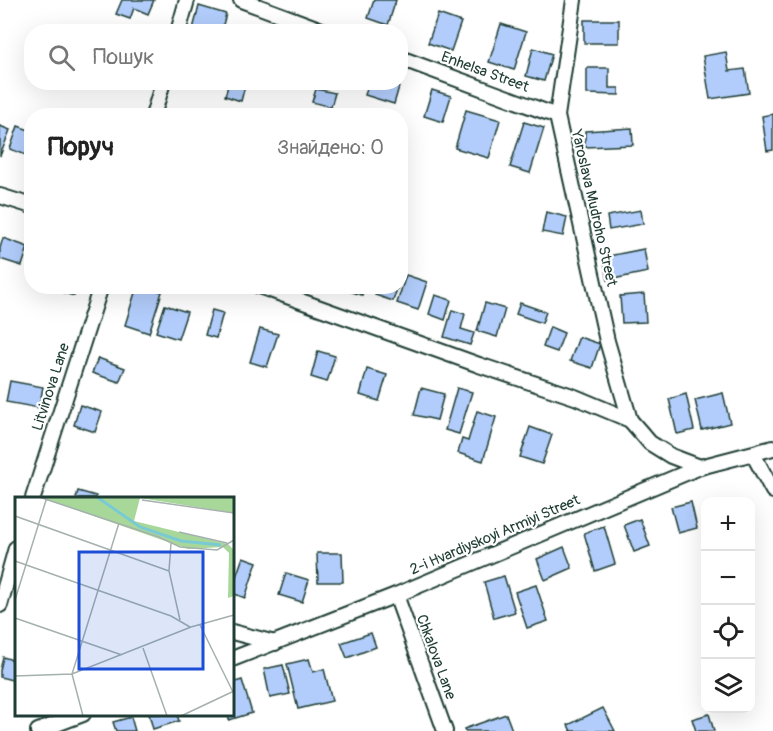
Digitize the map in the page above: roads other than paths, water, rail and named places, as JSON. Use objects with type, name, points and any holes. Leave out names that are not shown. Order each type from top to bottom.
[{"type":"street","points":[[180,24],[187,0]]},
{"type":"street","points":[[241,0],[306,24]]},
{"type":"street","name":"Yaroslava Mudroho Street","points":[[574,0],[557,116],[607,341],[630,420],[650,443],[671,456],[700,467]]},
{"type":"street","name":"Enhelsa Street","points":[[408,61],[557,116]]},
{"type":"street","points":[[155,108],[161,90]]},
{"type":"street","points":[[0,196],[24,204]]},
{"type":"street","name":"Litvinova Lane","points":[[33,497],[98,294]]},
{"type":"street","name":"Yaroslava Mudroho Street","points":[[281,294],[575,397],[630,420]]},
{"type":"street","name":"2-i Hvardiyskoyi Armiyi Street","points":[[234,658],[396,595],[700,467],[773,448]]},
{"type":"street","points":[[753,454],[773,491]]},
{"type":"street","points":[[0,605],[11,556]]},
{"type":"street","name":"Chkalova Lane","points":[[396,595],[445,731]]},
{"type":"street","points":[[234,633],[275,643]]},
{"type":"street","points":[[38,731],[78,716]]}]
